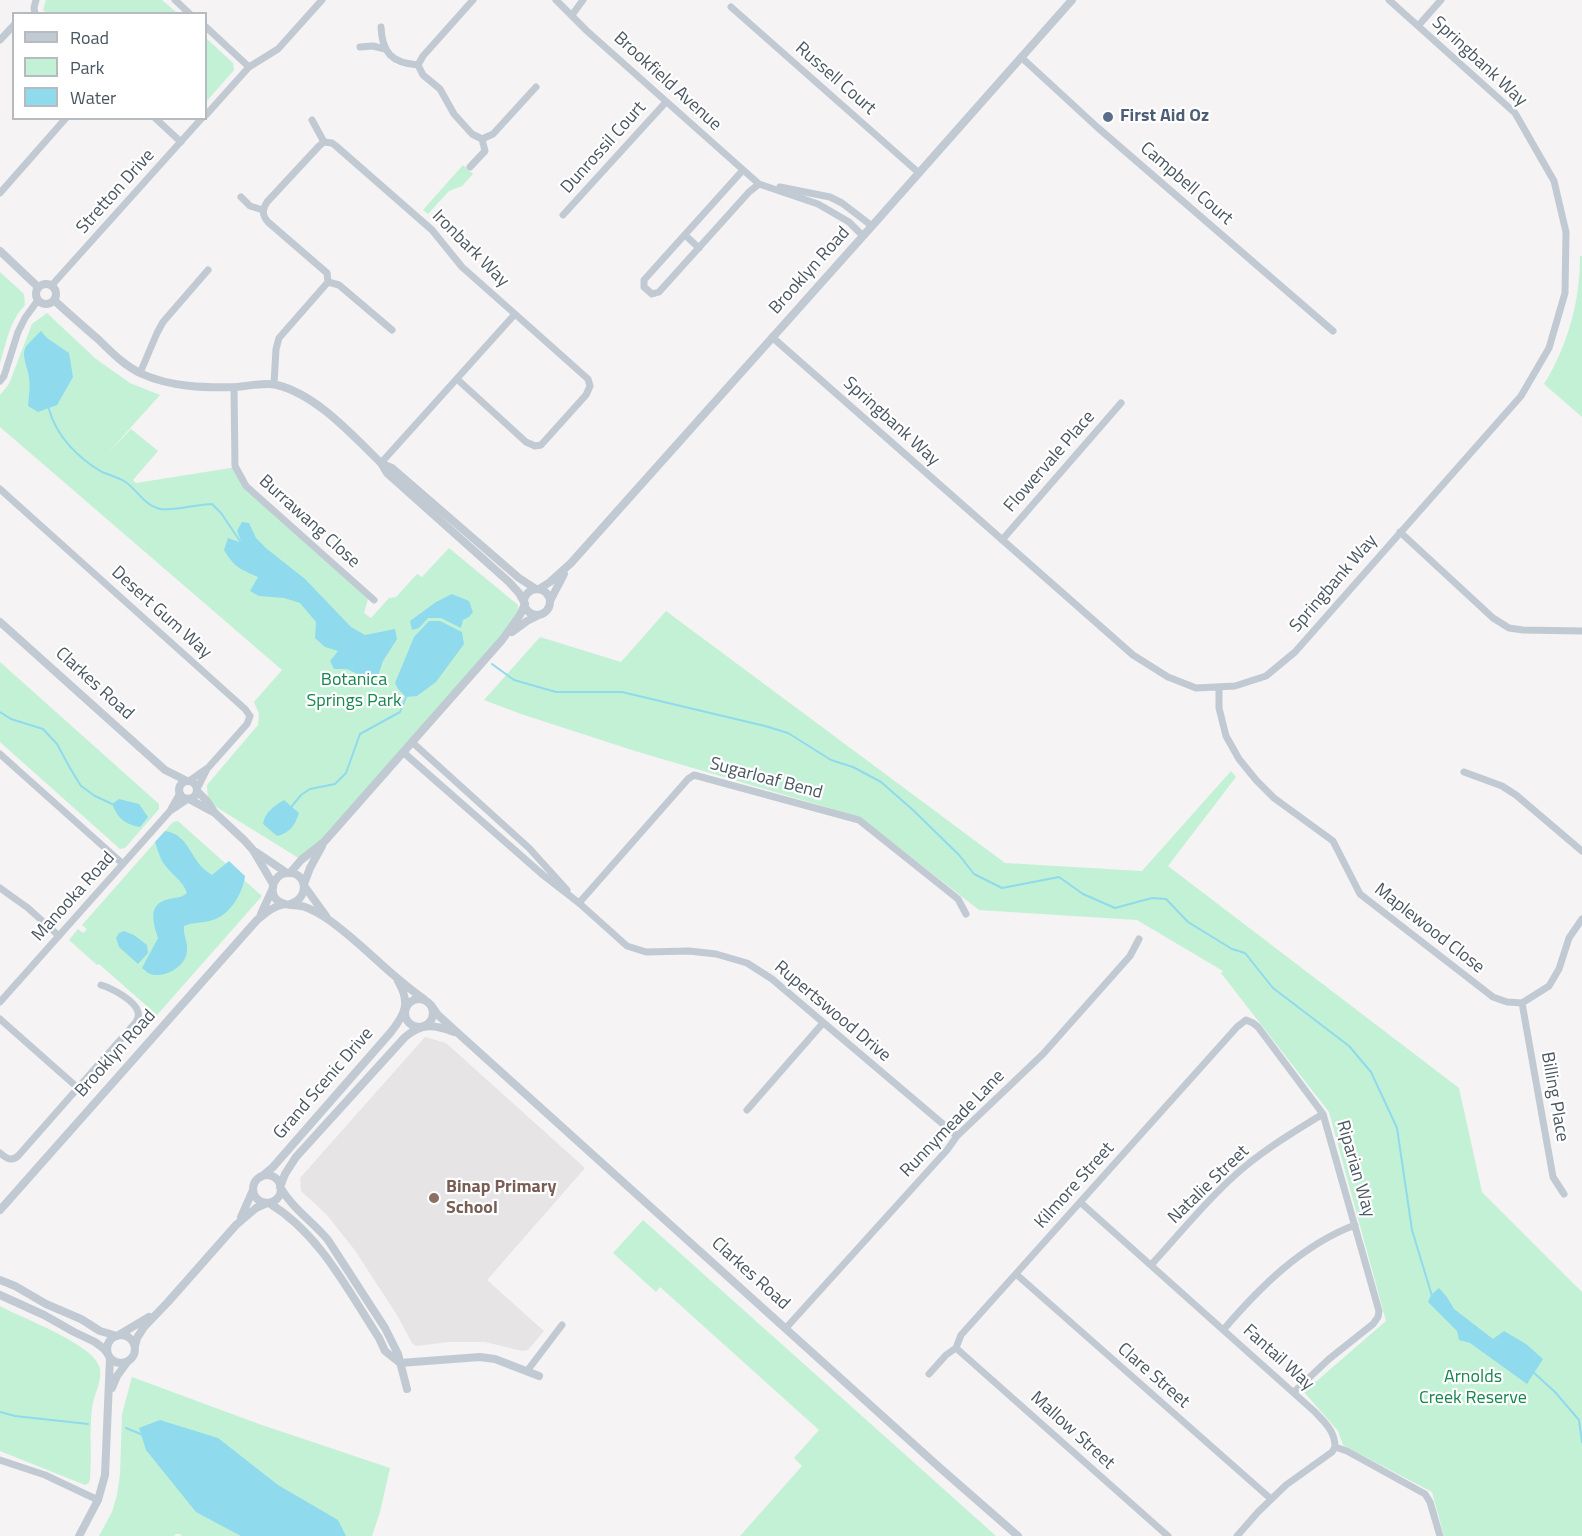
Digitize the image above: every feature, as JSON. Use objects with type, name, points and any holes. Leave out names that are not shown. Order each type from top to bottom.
[{"type":"street","points":[[175,0],[188,12]]},
{"type":"street","points":[[207,114],[249,67],[278,49],[322,0]]},
{"type":"street","points":[[418,65],[423,56],[473,0]]},
{"type":"street","name":"Brookfield Avenue","points":[[556,0],[587,31],[759,184],[818,204],[849,222],[863,236]]},
{"type":"street","points":[[572,15],[583,0]]},
{"type":"street","name":"Brooklyn Road","points":[[537,589],[550,582],[571,563],[1072,0]]},
{"type":"street","name":"Springbank Way","points":[[772,337],[1132,655],[1168,677],[1196,688],[1235,686],[1266,676],[1295,652],[1521,396],[1549,348],[1565,292],[1566,232],[1554,181],[1533,142],[1515,113],[1389,0]]},
{"type":"street","points":[[1418,26],[1441,0]]},
{"type":"street","name":"Russell Court","points":[[731,7],[919,173]]},
{"type":"street","points":[[0,40],[12,27]]},
{"type":"street","points":[[381,27],[385,49]]},
{"type":"street","points":[[207,28],[249,67]]},
{"type":"street","points":[[360,47],[374,46],[385,49],[400,62],[418,65]]},
{"type":"street","name":"Campbell Court","points":[[1021,57],[1097,127],[1333,331]]},
{"type":"street","points":[[418,65],[423,75],[440,89],[454,114],[472,134],[482,139],[494,134],[536,87]]},
{"type":"street","name":"Dunrossil Court","points":[[563,215],[666,102]]},
{"type":"street","points":[[0,193],[64,120]]},
{"type":"street","points":[[157,120],[181,142]]},
{"type":"street","name":"Stretton Drive","points":[[52,285],[200,120]]},
{"type":"street","points":[[274,384],[279,338],[328,282],[327,273],[268,222],[264,218],[263,210],[267,202],[324,142],[312,120]]},
{"type":"street","points":[[470,167],[485,151],[482,139]]},
{"type":"street","name":"Ironbark Way","points":[[324,142],[332,142],[432,230],[462,267],[588,379],[590,386],[586,395],[541,446],[535,446],[526,442],[457,380]]},
{"type":"street","points":[[743,170],[644,280],[644,287],[652,294],[659,292],[751,189],[759,184],[830,197],[873,226]]},
{"type":"street","points":[[241,197],[250,206],[263,210]]},
{"type":"street","points":[[837,214],[842,203]]},
{"type":"street","points":[[685,235],[699,248]]},
{"type":"street","points":[[0,251],[38,287]]},
{"type":"street","points":[[140,373],[163,322],[208,270]]},
{"type":"street","points":[[328,282],[339,285],[392,330]]},
{"type":"street","points":[[44,284],[55,287],[57,294],[55,301],[45,304],[38,300],[36,293],[38,287],[44,284]]},
{"type":"street","points":[[0,381],[4,376],[18,332],[38,300]]},
{"type":"street","points":[[55,301],[120,360],[140,373],[163,381],[189,386],[234,387],[274,384],[306,396],[320,406],[381,464],[387,473],[509,582],[519,593],[528,611],[542,613]]},
{"type":"street","points":[[381,464],[515,314]]},
{"type":"street","name":"Burrawang Close","points":[[234,387],[235,466],[246,486],[374,600]]},
{"type":"street","name":"Flowervale Place","points":[[1002,540],[1121,403]]},
{"type":"street","points":[[381,464],[392,468],[519,578],[548,594],[550,601],[548,608],[502,640]]},
{"type":"street","name":"Desert Gum Way","points":[[0,489],[245,709],[250,716],[247,724],[207,768],[188,781]]},
{"type":"street","points":[[1400,532],[1493,618],[1509,628],[1582,630]]},
{"type":"street","name":"Brooklyn Road","points":[[550,601],[571,563]]},
{"type":"street","points":[[253,850],[273,886],[276,898],[287,904],[296,903],[301,899],[310,868],[324,843],[502,640],[520,615],[529,592],[537,589]]},
{"type":"street","name":"Clarkes Road","points":[[0,622],[165,770],[180,792]]},
{"type":"street","name":"Maplewood Close","points":[[1219,687],[1219,708],[1226,736],[1239,759],[1274,798],[1334,841],[1360,894],[1493,998],[1522,1003]]},
{"type":"street","name":"Rupertswood Drive","points":[[412,742],[529,848],[579,903]]},
{"type":"street","name":"Rupertswood Drive","points":[[403,752],[627,946],[645,952],[689,951],[716,954],[747,963],[772,979],[957,1136]]},
{"type":"street","points":[[0,754],[123,864]]},
{"type":"street","name":"Desert Gum Way","points":[[197,790],[207,768]]},
{"type":"street","name":"Clarkes Road","points":[[165,770],[188,781]]},
{"type":"street","points":[[1464,772],[1502,786],[1516,795],[1582,851]]},
{"type":"street","name":"Sugarloaf Bend","points":[[579,903],[694,775],[859,820],[958,899],[966,914]]},
{"type":"street","points":[[215,813],[183,797],[180,786],[188,781],[194,783],[215,813],[253,850],[288,873],[299,876],[304,886]]},
{"type":"street","points":[[188,799],[194,796],[197,790]]},
{"type":"street","name":"Manooka Road","points":[[0,1002],[170,811],[180,792]]},
{"type":"street","name":"Manooka Road","points":[[170,811],[188,799]]},
{"type":"street","points":[[478,817],[485,809]]},
{"type":"street","points":[[273,886],[276,879],[288,873],[324,843]]},
{"type":"street","name":"Brooklyn Road","points":[[0,1210],[257,920],[273,886]]},
{"type":"street","name":"Clarkes Road","points":[[304,886],[328,919],[427,1002],[460,1035],[1018,1536]]},
{"type":"street","points":[[0,888],[28,908],[59,936]]},
{"type":"street","name":"Brooklyn Road","points":[[257,920],[278,905],[287,904]]},
{"type":"street","name":"Clarkes Road","points":[[287,904],[303,907],[328,919]]},
{"type":"street","points":[[1522,1003],[1549,986],[1559,969],[1569,938],[1582,919]]},
{"type":"street","name":"Runnymeade Lane","points":[[786,1328],[947,1150],[957,1136],[1043,1054],[1130,956],[1139,939]]},
{"type":"street","name":"Clarkes Road","points":[[395,976],[406,1000],[405,1013],[408,1022],[417,1026],[441,1027],[460,1035]]},
{"type":"street","points":[[0,1153],[9,1159],[16,1158],[138,1019],[138,1012],[132,1004],[118,992],[101,985]]},
{"type":"street","points":[[406,1008],[411,1001],[420,999],[427,1002],[433,1014],[429,1022],[423,1026]]},
{"type":"street","name":"Billing Place","points":[[1522,1003],[1553,1177],[1563,1194]]},
{"type":"street","name":"Grand Scenic Drive","points":[[236,1225],[247,1206],[256,1181],[273,1167],[391,1032],[406,1008]]},
{"type":"street","points":[[0,1019],[78,1088]]},
{"type":"street","name":"Riparian Way","points":[[1246,1020],[1258,1027],[1323,1114],[1379,1311],[1373,1324],[1329,1359],[1294,1392]]},
{"type":"street","name":"Kilmore Street","points":[[929,1374],[946,1355],[956,1348],[961,1335],[1229,1035],[1246,1020]]},
{"type":"street","points":[[747,1110],[823,1023]]},
{"type":"street","name":"Grand Scenic Drive","points":[[108,1409],[117,1376],[134,1355],[137,1338],[144,1327],[236,1225],[256,1208],[280,1195],[280,1187],[285,1174],[296,1157],[399,1042],[423,1026]]},
{"type":"street","name":"Natalie Street","points":[[1151,1265],[1234,1176],[1281,1139],[1323,1114]]},
{"type":"street","points":[[261,1177],[272,1176],[279,1182],[291,1202],[317,1227],[338,1254],[385,1328],[398,1354],[407,1389]]},
{"type":"street","points":[[253,1189],[256,1198],[291,1218],[318,1246],[379,1338],[385,1351],[400,1363],[480,1357],[495,1359],[539,1376]]},
{"type":"street","name":"Fantail Way","points":[[1080,1202],[1315,1412],[1331,1431],[1335,1438],[1335,1447]]},
{"type":"street","points":[[1224,1329],[1264,1285],[1284,1268],[1338,1231],[1355,1225]]},
{"type":"street","name":"Clare Street","points":[[1016,1274],[1271,1500]]},
{"type":"street","points":[[0,1280],[81,1319],[100,1331],[130,1338],[135,1346]]},
{"type":"street","points":[[0,1295],[86,1337],[104,1348],[109,1356],[119,1363],[128,1361]]},
{"type":"street","name":"Grand Scenic Drive","points":[[79,1536],[98,1500],[105,1475],[108,1345],[113,1338],[138,1324],[168,1302]]},
{"type":"street","points":[[527,1371],[562,1325]]},
{"type":"street","name":"Mallow Street","points":[[956,1348],[1168,1536]]},
{"type":"street","points":[[1237,1536],[1286,1485],[1332,1452],[1335,1447],[1347,1450],[1425,1494],[1431,1502],[1440,1536]]},
{"type":"street","points":[[0,1460],[45,1475],[98,1500]]},
{"type":"shaded area","name":"Binap Primary School","points":[[425,1037],[446,1043],[585,1168],[487,1280],[544,1331],[528,1350],[522,1351],[485,1342],[449,1342],[416,1346],[354,1249],[326,1214],[301,1191],[300,1178]]},
{"type":"green space","points":[[46,0],[162,0],[176,12],[46,12],[43,10]]},
{"type":"green space","points":[[207,39],[233,63],[234,70],[207,101]]},
{"type":"green space","points":[[463,165],[473,174],[462,186],[449,191],[428,214],[423,210]]},
{"type":"green space","points":[[1580,256],[1582,256],[1582,417],[1544,384],[1560,354],[1571,322],[1578,290]]},
{"type":"green space","points":[[0,272],[24,294],[25,305],[12,325],[0,363]]},
{"type":"green space","name":"Botanica Springs Park","points":[[47,313],[96,359],[130,383],[160,395],[106,455],[131,429],[158,451],[133,480],[136,483],[237,467],[244,488],[368,599],[364,613],[371,618],[389,598],[396,597],[417,574],[422,577],[449,548],[518,605],[517,618],[305,862],[208,802],[207,785],[258,725],[259,714],[254,702],[282,670],[0,427],[0,395],[9,384],[32,324]]},
{"type":"green space","name":"Arnolds Creek Reserve","points":[[666,611],[1005,863],[1142,871],[1231,771],[1236,777],[1168,866],[1459,1088],[1482,1192],[1582,1292],[1582,1536],[1444,1536],[1432,1492],[1343,1445],[1338,1431],[1304,1392],[1386,1321],[1329,1112],[1221,973],[1223,971],[1137,920],[979,910],[860,817],[635,751],[484,700],[540,637],[621,662]]},
{"type":"green space","points":[[0,662],[159,804],[159,809],[125,848],[120,849],[0,742]]},
{"type":"green space","points":[[178,821],[262,896],[157,1015],[69,940],[78,929],[83,933],[87,929],[82,925],[173,822]]},
{"type":"green space","points":[[643,1220],[996,1536],[740,1536],[802,1466],[794,1458],[819,1430],[660,1287],[656,1292],[613,1253]]},
{"type":"green space","points":[[0,1306],[73,1342],[96,1360],[100,1374],[91,1418],[90,1479],[85,1485],[0,1451]]},
{"type":"green space","points":[[132,1377],[259,1424],[390,1468],[372,1536],[182,1536],[176,1534],[174,1536],[99,1536],[112,1512],[117,1495],[122,1414]]},
{"type":"water","points":[[41,331],[69,353],[73,377],[57,405],[38,412],[28,406],[30,389],[24,353],[27,346]]},
{"type":"water","points":[[242,522],[249,523],[256,538],[305,579],[351,627],[365,635],[395,629],[397,639],[383,661],[378,676],[368,679],[347,669],[334,669],[330,661],[338,651],[325,647],[315,638],[316,622],[300,603],[284,598],[259,596],[250,591],[258,577],[238,567],[224,550],[228,538],[242,543],[237,531]]},
{"type":"water","points":[[452,594],[469,601],[473,612],[463,620],[461,628],[441,618],[428,618],[419,628],[412,630],[410,621],[436,602]]},
{"type":"water","points":[[429,621],[440,621],[462,632],[464,644],[436,682],[417,696],[406,697],[395,683],[414,637]]},
{"type":"water","points":[[119,799],[139,804],[148,817],[140,827],[119,817],[112,804]]},
{"type":"water","points":[[284,800],[299,813],[291,828],[277,836],[263,824],[268,813]]},
{"type":"water","points":[[165,831],[182,839],[201,866],[212,875],[229,861],[245,876],[242,889],[225,913],[213,920],[184,926],[187,951],[184,961],[176,969],[166,974],[155,975],[149,974],[142,968],[158,938],[153,914],[157,905],[162,901],[187,893],[162,861],[158,852],[155,842]]},
{"type":"water","points":[[124,931],[147,945],[148,953],[138,964],[119,947],[116,938]]},
{"type":"water","points":[[1439,1288],[1454,1309],[1493,1339],[1504,1331],[1526,1344],[1543,1359],[1527,1384],[1470,1343],[1459,1340],[1457,1331],[1428,1302],[1431,1295]]},
{"type":"water","points":[[160,1420],[218,1438],[278,1485],[338,1520],[346,1536],[241,1536],[196,1512],[146,1450],[139,1428]]},
{"type":"waterway","points":[[49,409],[52,419],[69,445],[93,466],[124,481],[145,501],[161,509],[212,504],[242,544]]},
{"type":"waterway","points":[[492,664],[514,680],[556,692],[622,692],[788,733],[831,760],[853,767],[881,782],[959,855],[974,874],[1002,888],[1059,877],[1083,894],[1115,908],[1152,898],[1166,899],[1188,922],[1232,949],[1245,953],[1273,988],[1349,1046],[1371,1072],[1397,1128],[1412,1230],[1432,1296]]},
{"type":"waterway","points":[[292,806],[301,795],[310,789],[335,784],[346,773],[360,734],[400,712],[406,697]]},
{"type":"waterway","points":[[0,712],[11,719],[43,729],[57,744],[81,786],[112,804]]},
{"type":"waterway","points":[[1532,1371],[1555,1392],[1579,1420],[1582,1442]]},
{"type":"waterway","points":[[0,1412],[15,1416],[88,1424]]},
{"type":"waterway","points":[[126,1428],[143,1435]]},
{"type":"place","name":"First Aid Oz","points":[[1108,117]]},
{"type":"place","name":"Binap Primary School","points":[[434,1198]]}]
